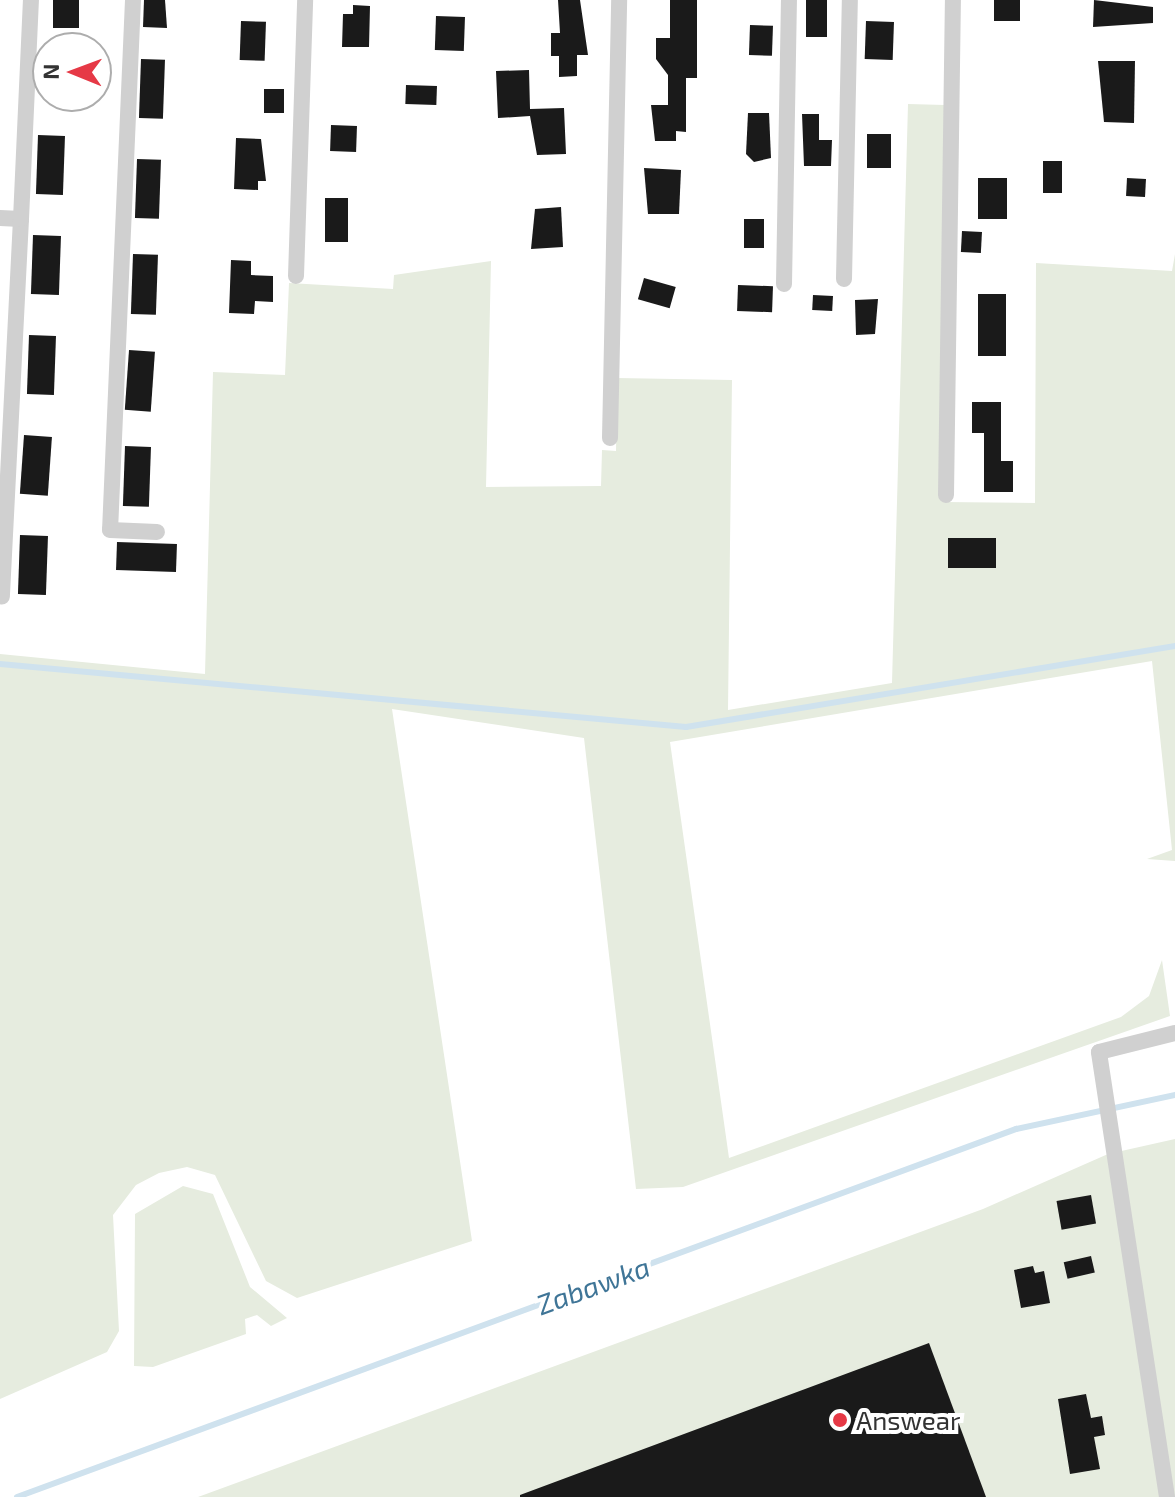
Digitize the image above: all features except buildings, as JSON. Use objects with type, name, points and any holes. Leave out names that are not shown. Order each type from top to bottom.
[{"type":"street","points":[[2,597],[31,0]]},
{"type":"street","points":[[133,0],[110,530],[157,532]]},
{"type":"street","points":[[296,276],[305,0]]},
{"type":"street","points":[[610,438],[619,0]]},
{"type":"street","points":[[784,284],[789,0]]},
{"type":"street","points":[[844,279],[850,0]]},
{"type":"street","points":[[946,495],[953,0]]},
{"type":"street","points":[[0,218],[21,219]]},
{"type":"street","points":[[1167,1497],[1099,1052],[1175,1033]]},
{"type":"shaded area","points":[[908,104],[945,105],[943,502],[1035,503],[1036,263],[1172,271],[1175,254],[1175,861],[1147,859],[1172,850],[1152,661],[670,742],[729,1158],[1121,1017],[1149,996],[1162,960],[1170,1016],[683,1187],[636,1189],[584,738],[392,709],[472,1241],[297,1298],[266,1281],[215,1175],[187,1167],[159,1173],[136,1185],[113,1215],[119,1331],[107,1352],[0,1399],[0,654],[205,674],[213,372],[285,375],[289,283],[393,289],[394,275],[491,261],[486,487],[601,486],[602,450],[616,451],[617,378],[732,380],[728,710],[892,683]]},
{"type":"shaded area","points":[[1175,1139],[1175,1497],[198,1497],[983,1209],[1108,1154]]},
{"type":"shaded area","points":[[183,1186],[213,1194],[250,1287],[287,1318],[271,1326],[257,1315],[245,1319],[246,1334],[153,1367],[134,1366],[135,1214]]},
{"type":"waterway","points":[[0,664],[686,727],[1175,646]]},
{"type":"waterway","name":"Zabawka","points":[[17,1497],[1016,1129],[1175,1095]]},
{"type":"place","name":"Answear","points":[[840,1420]]}]
